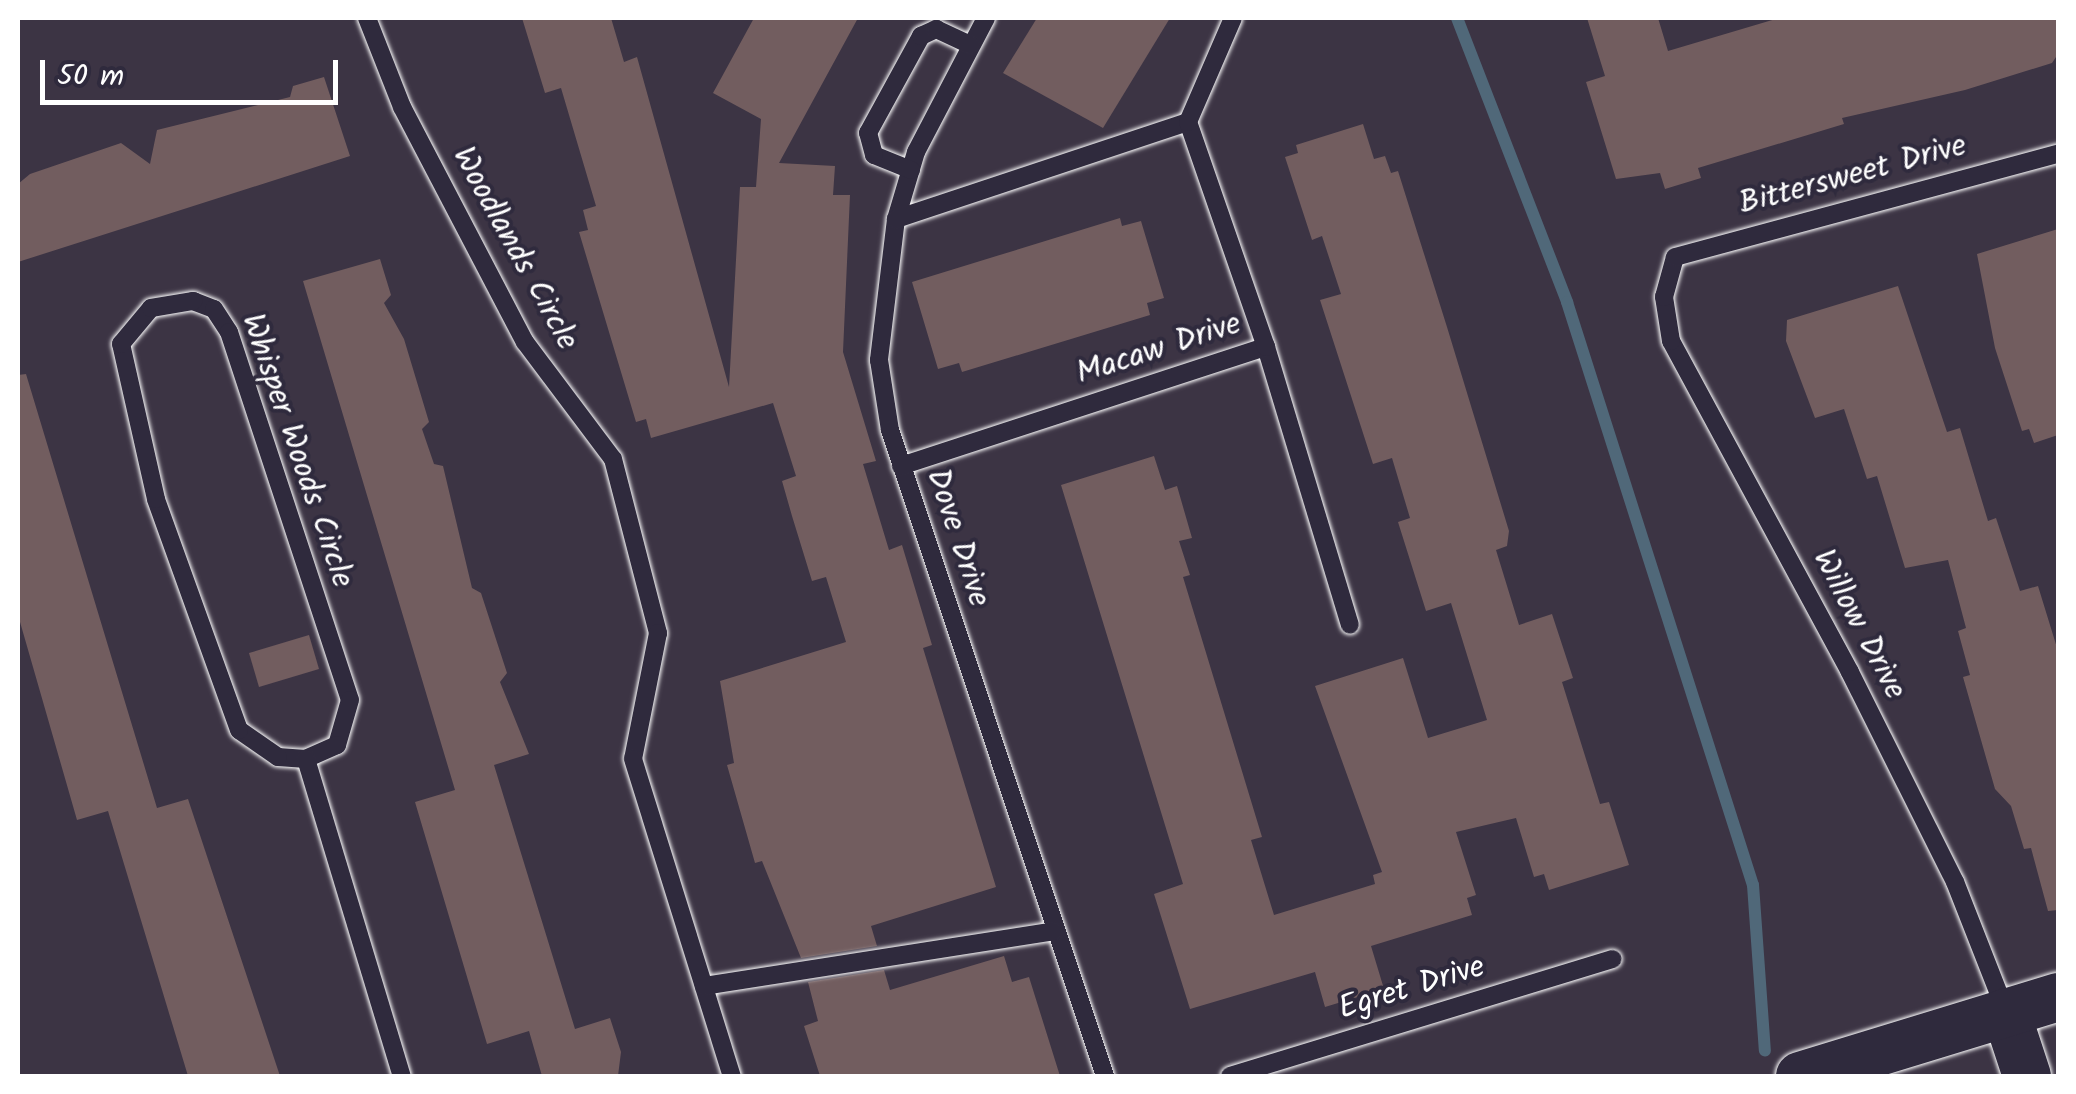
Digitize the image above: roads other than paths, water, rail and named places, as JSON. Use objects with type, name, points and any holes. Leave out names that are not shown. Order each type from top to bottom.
[{"type":"main road","points":[[1800,1076],[2058,996]]},
{"type":"main road","points":[[2006,1012],[2027,1076]]},
{"type":"lane","name":"Woodlands Circle","points":[[368,18],[402,108],[525,342],[613,459],[658,633],[633,759],[732,1076]]},
{"type":"lane","name":"Dove Drive","points":[[986,18],[912,170],[896,219],[878,360],[901,466],[1105,1076]]},
{"type":"lane","points":[[896,219],[1188,122],[1233,18]]},
{"type":"lane","points":[[912,170],[874,155],[868,133],[920,36],[936,29],[971,45]]},
{"type":"lane","name":"Macaw Drive","points":[[901,466],[1266,346],[1188,122]]},
{"type":"lane","name":"Bittersweet Drive","points":[[1671,268],[1675,258],[1784,222],[2058,154]]},
{"type":"lane","name":"Willow Drive","points":[[1671,268],[1664,296],[1671,341],[1894,759],[2006,1012]]},
{"type":"lane","name":"Whisper Woods Circle","points":[[193,301],[214,309],[229,332],[350,700],[337,745],[306,759],[278,756],[239,730],[156,499],[121,344],[151,308],[193,301]]},
{"type":"lane","points":[[1266,346],[1350,625]]},
{"type":"lane","points":[[306,759],[402,1076]]},
{"type":"lane","points":[[704,986],[1054,931]]},
{"type":"lane","name":"Egret Drive","points":[[1230,1076],[1612,959]]},
{"type":"waterway","points":[[1457,18],[1567,302],[1753,885],[1765,1051]]}]
